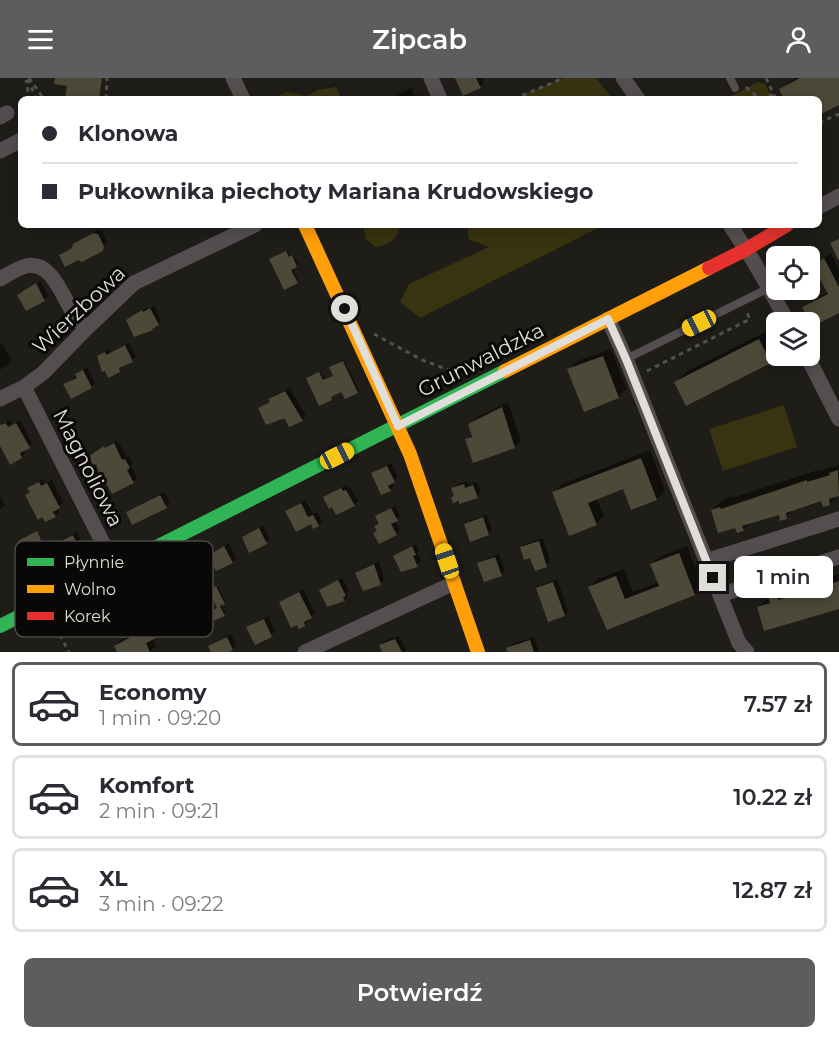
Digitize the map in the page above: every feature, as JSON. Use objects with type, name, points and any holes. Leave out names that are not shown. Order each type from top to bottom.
[{"type":"street","points":[[233,78],[242,96]]},
{"type":"street","points":[[431,78],[439,96]]},
{"type":"street","points":[[623,78],[636,96]]},
{"type":"street","points":[[0,151],[18,142]]},
{"type":"street","points":[[822,205],[839,196]]},
{"type":"street","name":"Wierzbowa","points":[[0,399],[24,387],[43,373],[134,283],[249,228]]},
{"type":"street","points":[[306,228],[410,454],[478,652]]},
{"type":"street","points":[[732,228],[766,283]]},
{"type":"street","name":"Grunwaldzka","points":[[167,541],[745,250],[782,228]]},
{"type":"street","points":[[0,279],[25,266],[39,266],[56,284],[73,313],[86,329]]},
{"type":"street","points":[[608,319],[739,643],[747,652]]},
{"type":"street","points":[[812,366],[839,419]]},
{"type":"street","name":"Magnoliowa","points":[[24,387],[102,541]]},
{"type":"street","points":[[706,561],[839,519]]},
{"type":"street","points":[[720,596],[839,557]]},
{"type":"street","points":[[305,652],[454,583]]},
{"type":"street","name":"Grunwaldzka","points":[[0,626],[15,618]]},
{"type":"lane","points":[[730,78],[735,88]]},
{"type":"lane","points":[[626,359],[766,290]]},
{"type":"path","points":[[27,78],[29,96]]},
{"type":"path","points":[[27,78],[35,96]]},
{"type":"path","points":[[27,78],[42,96]]},
{"type":"path","points":[[106,96],[107,78]]},
{"type":"path","points":[[521,96],[563,78]]},
{"type":"path","points":[[766,78],[775,96]]},
{"type":"path","points":[[744,83],[756,96]]},
{"type":"path","points":[[767,96],[774,93]]},
{"type":"path","points":[[822,122],[839,114]]},
{"type":"path","points":[[643,374],[750,319],[742,302]]},
{"type":"path","points":[[354,328],[360,326],[422,360],[472,379],[476,386]]},
{"type":"path","points":[[61,637],[69,652]]},
{"type":"shaded area","points":[[563,78],[596,78],[611,96],[521,96]]},
{"type":"shaded area","points":[[758,82],[765,84],[771,96],[731,96]]},
{"type":"shaded area","points":[[336,87],[340,96],[306,96],[318,90]]},
{"type":"shaded area","points":[[287,92],[306,96],[278,96]]},
{"type":"shaded area","points":[[364,228],[400,228],[392,240],[385,245],[375,247],[366,239]]},
{"type":"shaded area","points":[[467,228],[598,228],[420,318],[400,302],[409,284],[489,247],[469,239]]},
{"type":"shaded area","points":[[784,405],[797,447],[723,471],[709,429]]},
{"type":"building","points":[[55,78],[102,78],[99,96],[65,96],[67,86],[54,84]]},
{"type":"building","points":[[455,78],[476,78],[481,88],[463,96]]},
{"type":"building","points":[[800,78],[839,78],[839,105],[822,114],[822,96],[782,96],[779,89]]},
{"type":"building","points":[[93,233],[98,234],[104,246],[103,251],[82,262],[78,260],[65,267],[59,255]]},
{"type":"building","points":[[839,239],[839,261],[830,243]]},
{"type":"building","points":[[286,251],[289,257],[292,255],[297,267],[291,270],[298,283],[284,290],[269,259]]},
{"type":"building","points":[[824,258],[839,287],[839,313],[820,323],[820,312],[804,312],[802,307],[828,294],[820,279],[820,260]]},
{"type":"building","points":[[36,283],[45,301],[26,311],[17,295]]},
{"type":"building","points":[[150,308],[159,325],[153,330],[134,337],[126,320]]},
{"type":"building","points":[[759,339],[766,353],[766,366],[686,406],[674,382]]},
{"type":"building","points":[[125,345],[133,362],[119,368],[120,372],[108,378],[105,371],[102,372],[97,356],[105,352],[106,355]]},
{"type":"building","points":[[603,356],[619,398],[584,412],[567,369]]},
{"type":"building","points":[[343,361],[358,393],[345,399],[341,392],[331,397],[332,400],[319,406],[306,378],[319,372],[323,380],[333,376],[329,367]]},
{"type":"building","points":[[83,370],[92,388],[71,399],[63,384],[77,378],[75,374]]},
{"type":"building","points":[[285,391],[303,421],[289,427],[285,419],[266,425],[258,408],[270,402],[268,399]]},
{"type":"building","points":[[502,407],[515,448],[473,463],[465,439],[472,437],[468,424]]},
{"type":"building","points":[[6,423],[8,427],[16,423],[30,448],[20,453],[22,458],[10,465],[0,446],[0,425]]},
{"type":"building","points":[[114,443],[122,460],[125,459],[130,468],[127,470],[134,483],[112,494],[105,481],[102,482],[96,464],[93,465],[89,456],[104,446],[105,448]]},
{"type":"building","points":[[641,458],[657,500],[631,510],[623,489],[588,503],[597,525],[569,536],[552,492]]},
{"type":"building","points":[[387,466],[395,482],[388,486],[391,491],[381,495],[371,473]]},
{"type":"building","points":[[838,470],[839,496],[829,499],[830,505],[823,507],[821,501],[786,513],[787,519],[780,521],[779,515],[742,526],[744,531],[737,533],[735,528],[718,533],[711,510],[720,507],[721,509],[807,480],[807,482],[830,475],[829,473]]},
{"type":"building","points":[[39,482],[41,486],[47,483],[60,508],[53,512],[56,517],[45,522],[42,517],[38,520],[25,495],[30,492],[27,488]]},
{"type":"building","points":[[464,484],[465,488],[473,485],[478,498],[459,504],[459,501],[453,503],[451,497],[454,496],[451,488]]},
{"type":"building","points":[[341,488],[343,491],[346,490],[355,506],[336,515],[332,507],[329,509],[323,497]]},
{"type":"building","points":[[160,495],[167,508],[132,525],[126,512]]},
{"type":"building","points":[[301,503],[308,517],[313,515],[319,526],[313,529],[311,524],[296,532],[285,511]]},
{"type":"building","points":[[391,508],[398,521],[391,524],[397,535],[379,544],[373,533],[377,531],[374,526],[379,524],[375,516]]},
{"type":"building","points":[[483,517],[489,535],[470,542],[464,524]]},
{"type":"building","points":[[259,528],[267,544],[249,553],[242,537]]},
{"type":"building","points":[[37,531],[41,540],[39,541],[18,541]]},
{"type":"building","points":[[73,535],[76,541],[60,541]]},
{"type":"building","points":[[539,541],[547,567],[535,571],[530,558],[524,560],[520,547]]},
{"type":"building","points":[[224,546],[233,563],[216,571],[213,565],[213,553]]},
{"type":"building","points":[[412,546],[418,567],[401,572],[393,556]]},
{"type":"building","points":[[679,553],[695,595],[607,630],[588,587],[616,576],[625,599],[659,586],[650,564]]},
{"type":"building","points":[[495,557],[502,576],[484,582],[477,563]]},
{"type":"building","points":[[374,564],[381,585],[363,591],[355,573]]},
{"type":"building","points":[[338,580],[346,596],[343,597],[345,601],[327,607],[319,590]]},
{"type":"building","points":[[839,581],[839,609],[764,631],[757,607],[770,603],[768,596],[776,594],[778,600],[808,591],[806,584],[814,582],[816,588]]},
{"type":"building","points":[[553,582],[565,616],[548,622],[536,588]]},
{"type":"building","points":[[216,586],[225,604],[220,606],[225,616],[213,621],[213,610],[217,608],[213,600],[213,588]]},
{"type":"building","points":[[299,592],[312,618],[304,622],[305,626],[299,629],[297,625],[291,628],[279,602]]},
{"type":"building","points":[[264,619],[272,637],[255,645],[246,627]]},
{"type":"building","points":[[131,637],[158,637],[146,643],[150,652],[117,652],[114,646]]},
{"type":"building","points":[[227,637],[233,650],[211,652],[208,646]]},
{"type":"building","points":[[395,639],[402,652],[382,652],[379,645]]},
{"type":"building","points":[[530,640],[534,652],[508,652],[506,648]]},
{"type":"traffic: fast","points":[[168,541],[505,371]]},
{"type":"traffic: fast","points":[[0,626],[15,618]]},
{"type":"traffic: slow","points":[[306,228],[410,454],[478,652]]},
{"type":"traffic: slow","points":[[505,371],[709,268]]},
{"type":"traffic: jam","points":[[709,268],[782,228]]},
{"type":"route","points":[[345,309],[398,426],[608,319],[713,578]]}]
